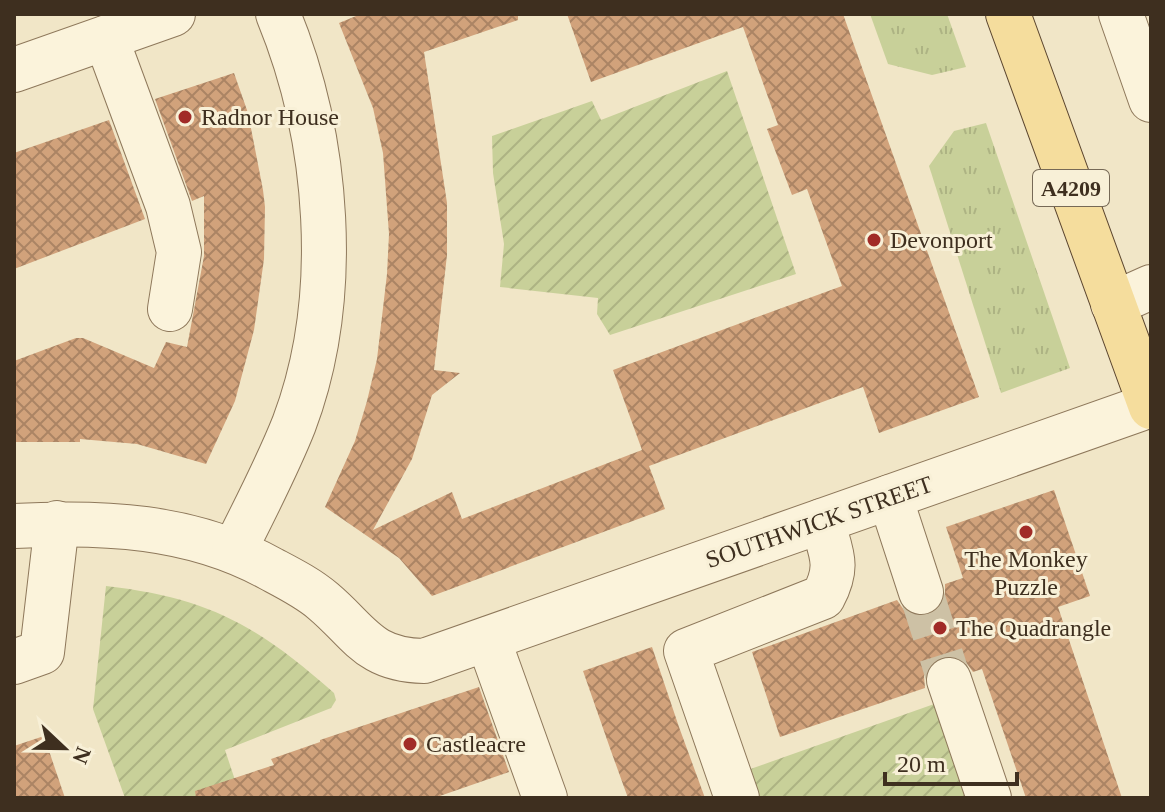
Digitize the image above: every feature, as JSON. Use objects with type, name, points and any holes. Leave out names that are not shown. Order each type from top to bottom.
[{"type":"main road","name":"A4209","points":[[1008,14],[1132,296],[1151,406]]},
{"type":"street","points":[[14,70],[111,29],[173,14]]},
{"type":"street","points":[[234,551],[294,422],[309,373],[319,319],[323,258],[321,186],[313,128],[294,53],[278,14]]},
{"type":"street","points":[[1121,14],[1151,100]]},
{"type":"street","points":[[111,29],[168,206],[179,252],[170,309]]},
{"type":"street","name":"SOUTHWICK STREET","points":[[14,526],[57,523],[131,526],[234,551],[322,600],[367,645],[405,661],[424,661],[1151,406]]},
{"type":"street","points":[[890,497],[921,592]]},
{"type":"street","points":[[737,798],[686,651],[823,597],[833,578],[834,564],[822,521]]},
{"type":"street","points":[[14,662],[42,652],[57,523]]},
{"type":"street","points":[[488,639],[545,798]]},
{"type":"street","points":[[949,680],[989,798]]},
{"type":"green space","points":[[870,14],[947,14],[966,67],[932,75],[888,64]]},
{"type":"green space","points":[[727,71],[796,274],[610,335],[597,314],[598,298],[500,287],[504,244],[493,173],[492,136],[592,101],[601,120]]},
{"type":"green space","points":[[986,123],[1070,368],[1001,393],[929,166],[954,131]]},
{"type":"green space","points":[[106,586],[174,598],[230,618],[306,669],[334,693],[336,700],[331,708],[225,750],[241,798],[125,798],[93,709]]},
{"type":"green space","points":[[937,703],[970,798],[751,798],[742,772]]},
{"type":"building","points":[[361,14],[518,14],[518,20],[424,52],[447,203],[447,255],[434,370],[460,373],[432,395],[412,459],[373,530],[452,492],[462,519],[642,450],[613,370],[842,286],[807,189],[792,195],[767,129],[778,125],[743,27],[591,82],[567,14],[843,14],[979,397],[879,433],[863,387],[649,466],[665,509],[432,596],[399,558],[325,507],[355,441],[367,401],[377,359],[387,274],[389,234],[383,153],[373,108],[339,23]]},
{"type":"building","points":[[234,73],[248,113],[263,190],[264,259],[254,330],[235,401],[206,464],[137,444],[80,439],[80,442],[14,442],[14,361],[83,338],[154,368],[166,342],[187,347],[204,256],[204,196],[192,201],[155,99]]},
{"type":"building","points":[[109,120],[145,219],[14,269],[14,153]]},
{"type":"building","name":"The Quadrangle","points":[[1054,490],[1090,596],[1058,607],[1122,798],[1026,798],[982,669],[973,672],[965,661],[953,655],[940,657],[930,664],[924,676],[925,688],[780,737],[752,652],[897,600],[904,610],[915,616],[929,615],[939,609],[945,598],[945,584],[963,578],[946,527]]},
{"type":"building","points":[[652,647],[705,798],[628,798],[611,751],[583,671]]},
{"type":"building","name":"Castleacre","points":[[479,687],[509,772],[434,798],[196,798],[195,791],[274,765],[271,759]]},
{"type":"building","points":[[44,736],[65,798],[14,798],[14,746]]},
{"type":"tunnel","points":[[921,592],[949,680]]},
{"type":"place","name":"Radnor House","points":[[185,117]]},
{"type":"place","name":"Devonport","points":[[874,240]]},
{"type":"place","name":"The Monkey Puzzle","points":[[1026,532]]},
{"type":"place","name":"The Quadrangle","points":[[940,628]]},
{"type":"place","name":"Castleacre","points":[[410,744]]}]
